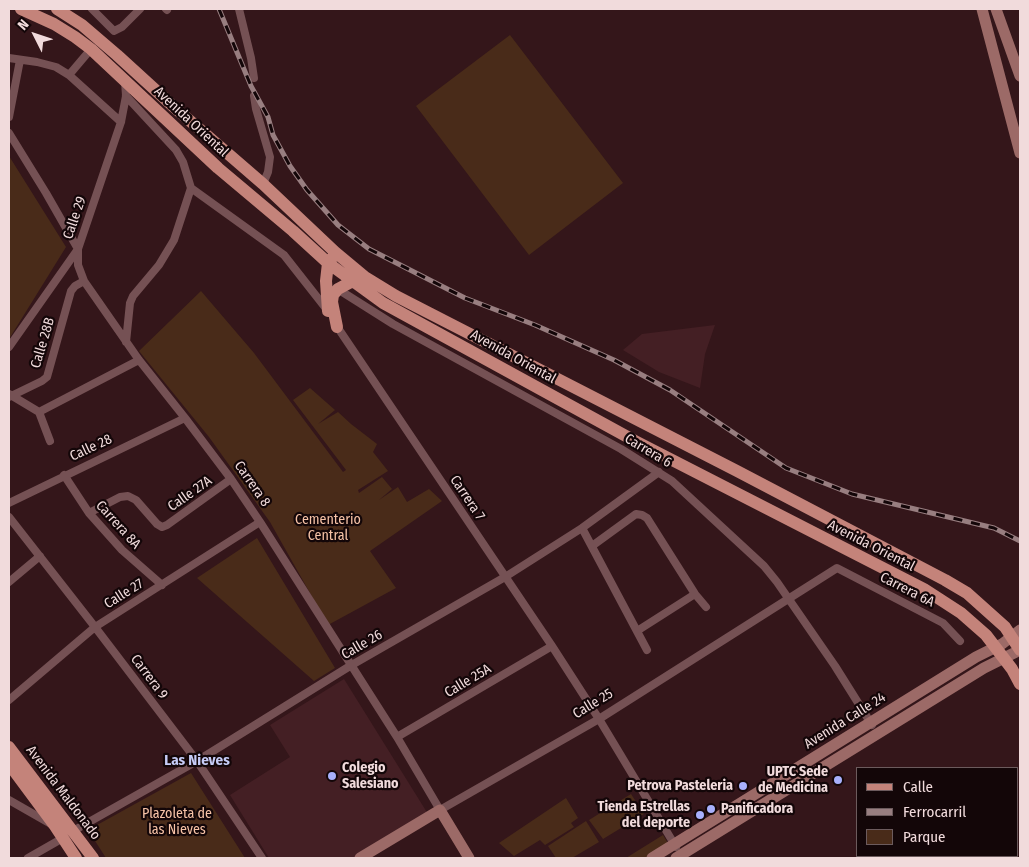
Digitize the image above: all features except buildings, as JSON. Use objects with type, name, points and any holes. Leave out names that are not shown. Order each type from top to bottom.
[{"type":"main road","name":"Avenida Oriental","points":[[21,9],[54,24],[92,49],[218,168],[293,231],[328,264],[383,304],[634,441],[924,590],[961,613],[986,635],[1012,669],[1020,684]]},
{"type":"main road","name":"Avenida Oriental","points":[[57,9],[93,35],[264,184],[335,252],[365,277],[396,296],[945,580],[967,593],[1005,627],[1020,650]]},
{"type":"main road","points":[[982,9],[1020,153]]},
{"type":"main road","points":[[996,9],[1020,76]]},
{"type":"main road","points":[[328,311],[326,281],[328,264],[335,252]]},
{"type":"main road","points":[[337,327],[332,302],[333,295],[338,289],[351,282]]},
{"type":"main road","name":"Avenida Calle 24","points":[[652,858],[976,657],[1002,644],[1020,630]]},
{"type":"main road","name":"Avenida Calle 24","points":[[680,857],[947,690],[984,668],[1020,650]]},
{"type":"main road","points":[[941,679],[947,690]]},
{"type":"main road","name":"Avenida Maldonado","points":[[9,747],[68,835],[76,858]]},
{"type":"main road","name":"Avenida Maldonado","points":[[9,764],[55,826],[93,858]]},
{"type":"main road","name":"Calle 25","points":[[360,858],[440,810]]},
{"type":"main road","name":"Carrera 8","points":[[440,810],[469,858]]},
{"type":"street","points":[[92,9],[114,31],[140,9]]},
{"type":"street","points":[[239,9],[254,78]]},
{"type":"street","points":[[69,75],[92,49]]},
{"type":"street","points":[[9,58],[38,62],[56,67],[69,75],[121,122]]},
{"type":"street","points":[[9,117],[20,60]]},
{"type":"street","name":"Calle 29","points":[[9,347],[78,249],[121,122],[126,96],[125,81]]},
{"type":"street","points":[[126,96],[176,150],[183,162],[191,188],[174,240],[159,265],[133,296],[130,303],[126,342]]},
{"type":"street","points":[[254,96],[270,156],[264,184]]},
{"type":"street","name":"Carrera 8","points":[[9,133],[78,249],[78,265],[84,281],[139,360],[232,479],[397,737],[440,810]]},
{"type":"street","name":"Carrera 7","points":[[191,188],[284,255],[328,311],[552,646],[674,844],[680,857]]},
{"type":"street","name":"Calle 28B","points":[[10,396],[47,377],[71,291],[75,286],[84,281]]},
{"type":"street","name":"Carrera 6","points":[[326,281],[394,324],[621,449],[672,481],[764,566],[789,598],[878,733]]},
{"type":"street","points":[[39,412],[139,360]]},
{"type":"street","points":[[10,396],[39,412],[50,441]]},
{"type":"street","name":"Calle 28","points":[[9,503],[185,418]]},
{"type":"street","name":"Calle 26","points":[[28,858],[197,761],[350,666],[505,577],[582,528],[659,472]]},
{"type":"street","name":"Carrera 8A","points":[[64,475],[89,513],[122,550],[162,585]]},
{"type":"street","name":"Calle 27A","points":[[162,527],[232,479]]},
{"type":"street","name":"Carrera 8A","points":[[89,513],[120,497],[128,496],[136,500],[157,524],[162,527]]},
{"type":"street","points":[[592,546],[636,514],[642,515],[647,518],[695,594],[706,607]]},
{"type":"street","name":"Carrera 9","points":[[9,517],[197,761],[262,858]]},
{"type":"street","name":"Calle 27","points":[[9,700],[95,627],[260,522]]},
{"type":"street","points":[[582,528],[647,650]]},
{"type":"street","points":[[9,582],[40,556]]},
{"type":"street","name":"Calle 25","points":[[440,810],[598,719],[837,568]]},
{"type":"street","name":"Carrera 6A","points":[[837,568],[943,623],[960,641]]},
{"type":"street","points":[[637,631],[695,594]]},
{"type":"street","name":"Calle 25A","points":[[397,737],[552,646]]},
{"type":"street","points":[[9,800],[55,826]]},
{"type":"shaded area","points":[[715,325],[705,354],[700,388],[659,372],[623,350],[642,334]]},
{"type":"shaded area","name":"Colegio Salesiano","points":[[344,679],[428,814],[355,858],[269,858],[230,795],[290,757],[270,725]]},
{"type":"green space","points":[[510,35],[623,183],[529,255],[416,106]]},
{"type":"green space","points":[[9,156],[66,247],[9,339]]},
{"type":"green space","name":"Cementerio Central","points":[[201,291],[254,353],[343,472],[346,470],[293,400],[310,388],[335,410],[318,424],[338,412],[377,444],[373,452],[388,471],[358,490],[359,493],[382,477],[392,489],[379,500],[398,487],[407,502],[429,489],[442,501],[370,551],[396,588],[328,625],[270,522],[209,437],[139,351]]},
{"type":"green space","points":[[257,538],[335,668],[314,681],[197,578]]},
{"type":"green space","name":"Plazoleta de las Nieves","points":[[191,773],[245,858],[106,858],[88,830]]},
{"type":"green space","points":[[631,794],[644,814],[603,839],[589,820]]},
{"type":"green space","points":[[566,798],[578,818],[571,823],[574,827],[545,845],[540,840],[514,856],[499,843]]},
{"type":"green space","points":[[586,821],[599,842],[572,858],[556,858],[548,846]]},
{"type":"green space","points":[[663,835],[669,845],[648,858],[626,858]]},
{"type":"railway","points":[[219,9],[251,86],[268,117],[273,135],[290,166],[307,190],[338,225],[369,249],[465,298],[535,325],[614,360],[670,390],[786,468],[852,494],[994,528],[1020,541]]},
{"type":"place","name":"Colegio Salesiano","points":[[332,776]]},
{"type":"place","name":"UPTC Sede de Medicina","points":[[838,780]]},
{"type":"place","name":"Petrova Pasteleria","points":[[743,786]]},
{"type":"place","name":"Panificadora","points":[[711,809]]},
{"type":"place","name":"Tienda Estrellas del deporte","points":[[700,815]]},
{"type":"district","name":"Las Nieves","points":[[197,761]]}]
